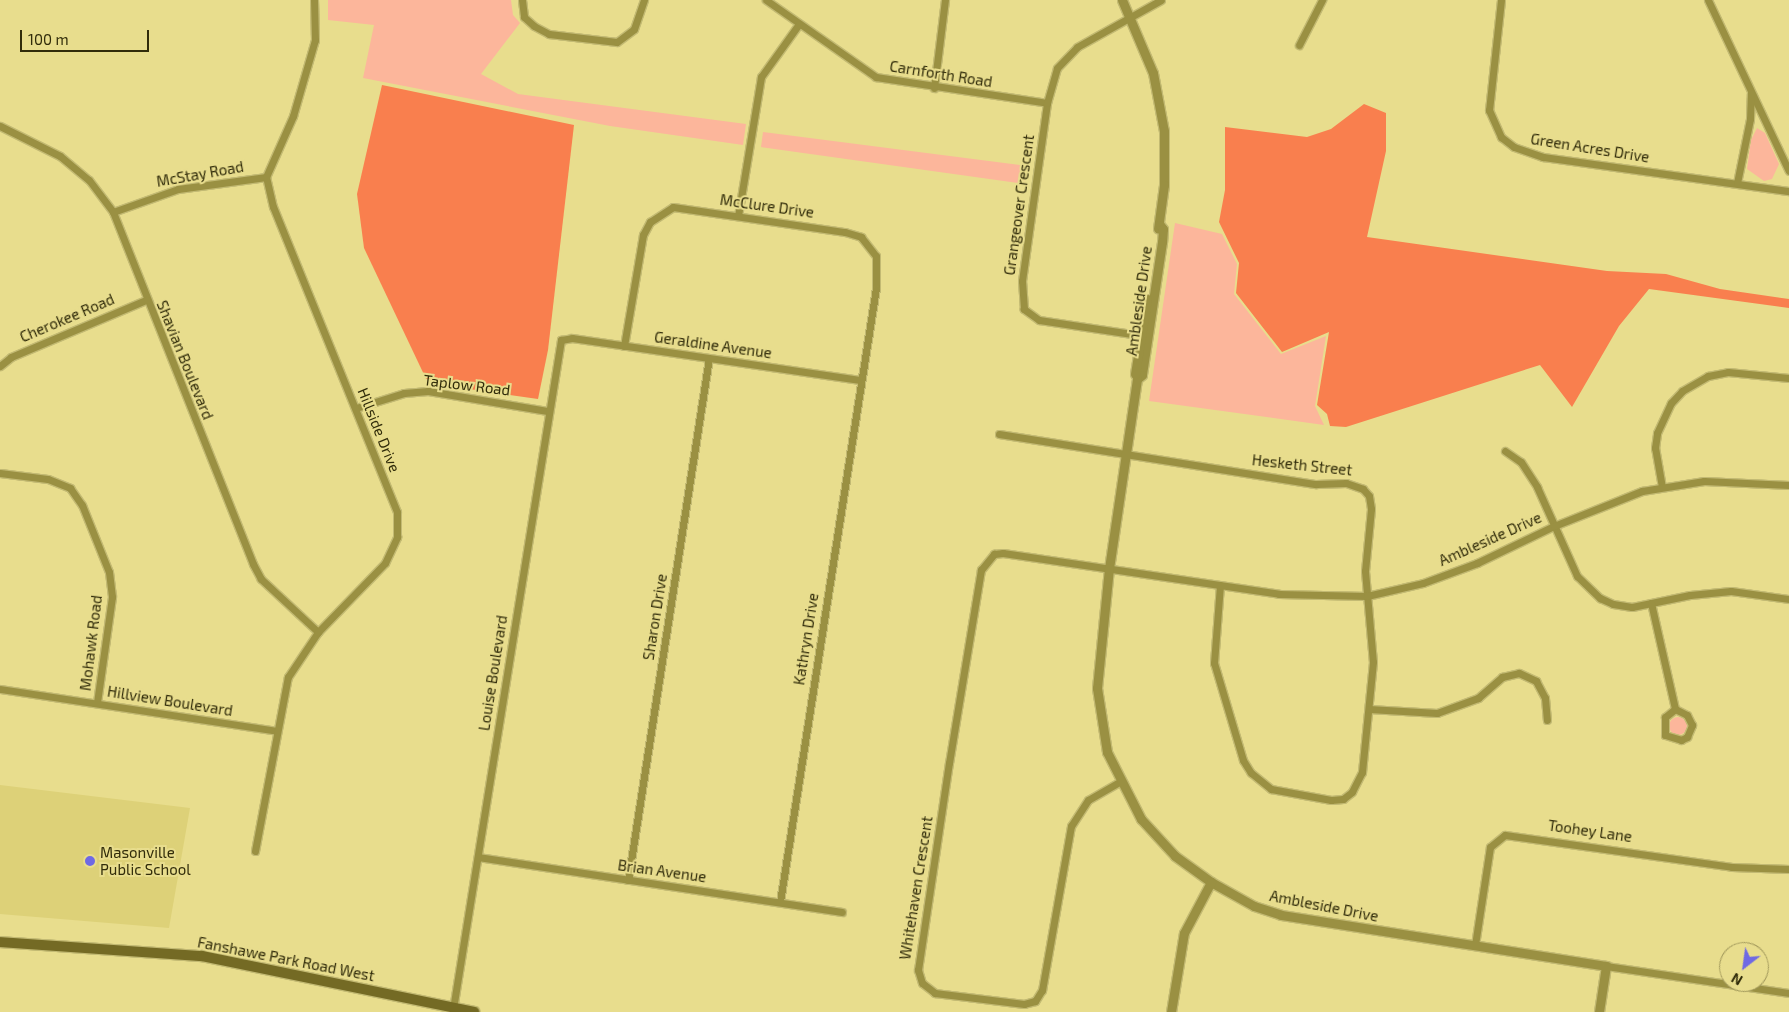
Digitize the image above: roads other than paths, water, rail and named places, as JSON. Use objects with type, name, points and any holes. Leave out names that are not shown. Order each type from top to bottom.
[{"type":"main road","name":"Fanshawe Park Road West","points":[[0,942],[202,956],[453,1011],[474,1012]]},
{"type":"street","points":[[266,177],[293,116],[315,40],[314,0]]},
{"type":"street","points":[[522,0],[524,17],[534,26],[549,34],[616,42],[634,29],[644,0]]},
{"type":"street","name":"Carnforth Road","points":[[766,0],[876,77],[934,88],[1047,103]]},
{"type":"street","points":[[934,88],[945,0]]},
{"type":"street","name":"Ambleside Drive","points":[[1122,0],[1153,73],[1164,131],[1164,185],[1160,225],[1163,229],[1159,242],[1150,299],[1142,375],[1136,376],[1127,454],[1109,568],[1097,688],[1107,752],[1141,819],[1175,856],[1210,882],[1254,906],[1281,915],[1789,993]]},
{"type":"street","name":"Grangeover Crescent","points":[[1145,336],[1039,320],[1024,309],[1022,281],[1051,82],[1064,58],[1130,16],[1161,0]]},
{"type":"street","points":[[1299,45],[1322,0]]},
{"type":"street","name":"Green Acres Drive","points":[[1501,0],[1489,110],[1502,137],[1514,147],[1543,157],[1789,191]]},
{"type":"street","points":[[1708,0],[1733,47],[1751,93],[1789,171]]},
{"type":"street","points":[[738,216],[761,77],[799,24]]},
{"type":"street","points":[[1738,183],[1750,119],[1751,93]]},
{"type":"street","name":"Shavian Boulevard","points":[[0,126],[60,156],[89,180],[113,212],[146,300],[253,564],[261,578],[318,632]]},
{"type":"street","name":"McStay Road","points":[[113,212],[178,189],[266,177]]},
{"type":"street","name":"Hillside Drive","points":[[255,851],[276,731],[288,677],[318,632],[385,563],[397,537],[398,512],[274,207],[266,177]]},
{"type":"street","name":"McClure Drive","points":[[624,346],[643,235],[650,222],[673,207],[738,216],[845,232],[861,237],[870,245],[876,256],[876,288],[860,380]]},
{"type":"street","name":"Cherokee Road","points":[[0,366],[11,356],[146,300]]},
{"type":"street","name":"Geraldine Avenue","points":[[561,340],[624,346],[860,380]]},
{"type":"street","name":"Louise Boulevard","points":[[453,1011],[547,410],[561,340]]},
{"type":"street","name":"Sharon Drive","points":[[628,880],[709,358]]},
{"type":"street","points":[[1662,487],[1655,448],[1657,434],[1671,403],[1682,391],[1708,376],[1728,372],[1789,378]]},
{"type":"street","name":"Kathryn Drive","points":[[780,902],[860,380]]},
{"type":"street","name":"Taplow Road","points":[[356,408],[404,393],[428,391],[547,410]]},
{"type":"street","name":"Hesketh Street","points":[[999,434],[1316,484],[1356,484],[1369,496],[1371,509],[1365,556],[1372,662],[1369,709],[1362,772],[1352,792],[1343,798],[1331,800],[1283,792],[1261,784],[1243,760],[1214,663],[1220,585]]},
{"type":"street","points":[[1505,451],[1521,462],[1578,576],[1589,591],[1621,606],[1731,591],[1789,599]]},
{"type":"street","name":"Mohawk Road","points":[[0,474],[48,479],[70,488],[82,505],[109,572],[112,597],[97,703]]},
{"type":"street","name":"Ambleside Drive","points":[[1109,568],[1280,594],[1367,596],[1423,583],[1477,563],[1554,526],[1642,491],[1704,481],[1789,485]]},
{"type":"street","name":"Whitehaven Crescent","points":[[1109,568],[1003,552],[994,554],[981,570],[918,970],[922,983],[935,993],[1017,1003],[1035,1001],[1044,982],[1071,826],[1088,800],[1121,781]]},
{"type":"street","points":[[1651,603],[1675,709]]},
{"type":"street","points":[[1369,709],[1437,713],[1478,698],[1502,677],[1518,673],[1536,680],[1545,698],[1547,720]]},
{"type":"street","name":"Hillview Boulevard","points":[[0,689],[276,731]]},
{"type":"street","points":[[1675,709],[1687,715],[1692,725],[1687,737],[1681,740],[1665,735],[1666,717],[1675,709]]},
{"type":"street","name":"Toohey Lane","points":[[1475,945],[1490,847],[1505,835],[1732,867],[1789,869]]},
{"type":"street","name":"Brian Avenue","points":[[478,857],[842,912]]},
{"type":"street","points":[[1171,1012],[1184,933],[1210,882]]},
{"type":"street","points":[[1599,1012],[1606,966]]},
{"type":"place","name":"Masonville Public School","points":[[90,861]]}]
